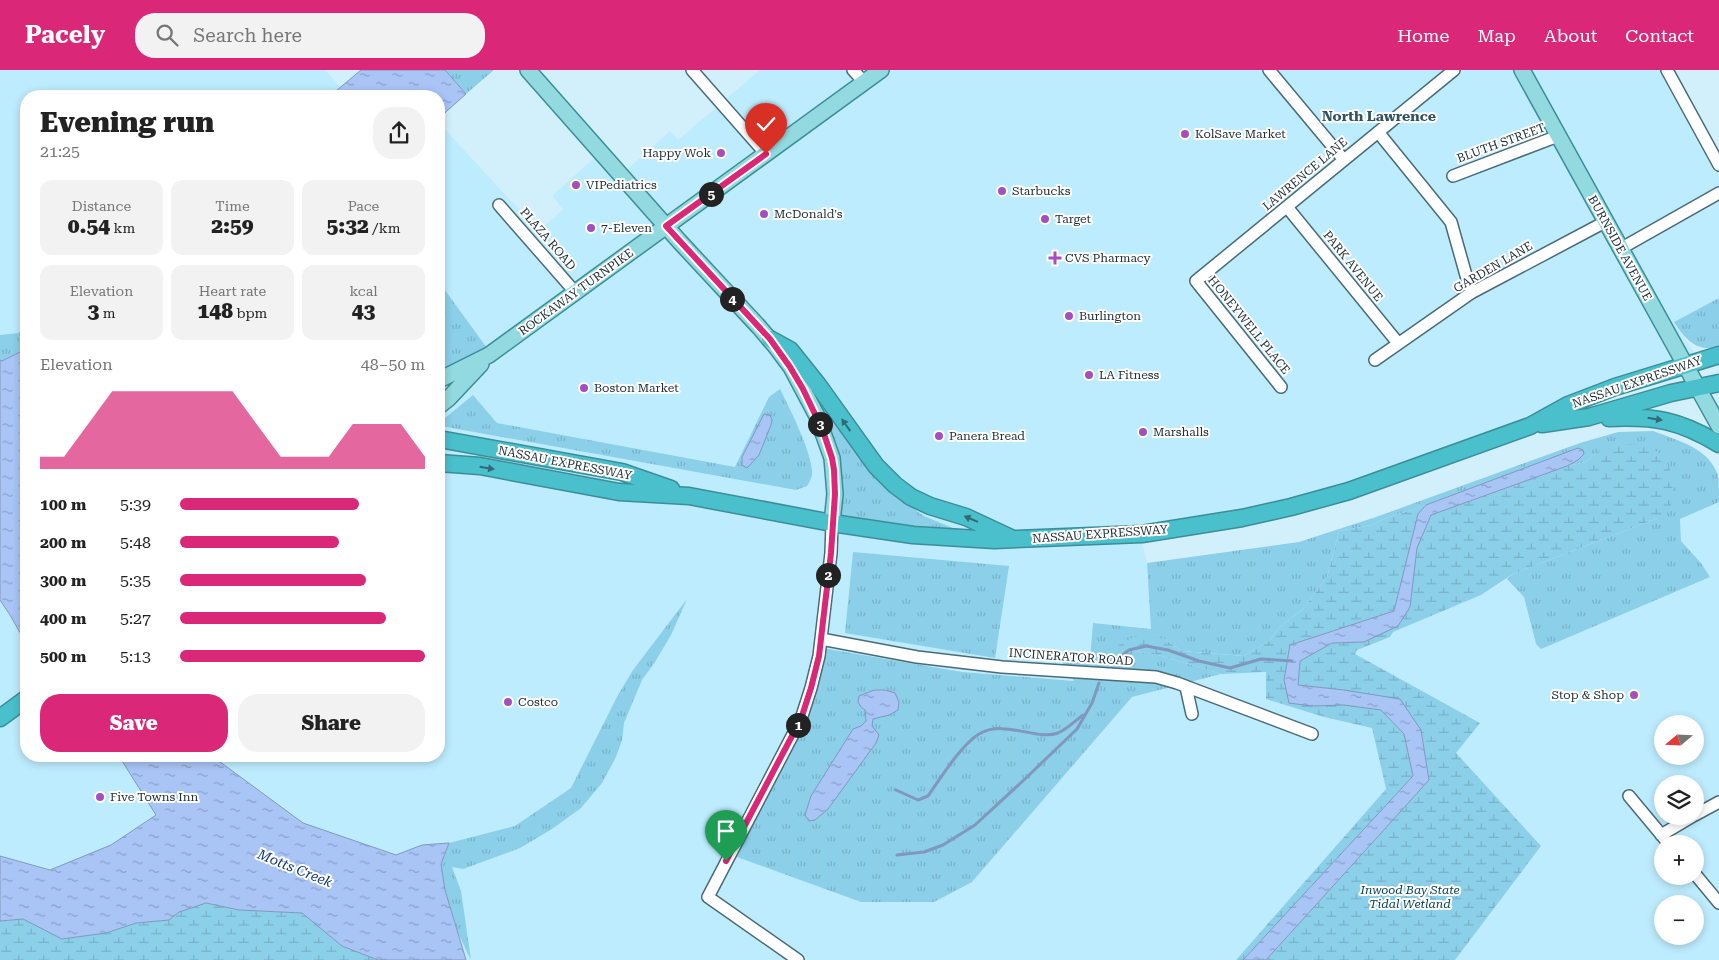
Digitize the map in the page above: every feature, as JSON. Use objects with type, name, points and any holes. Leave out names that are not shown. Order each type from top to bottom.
[{"type":"highway","points":[[770,339],[790,350],[818,385],[873,462],[895,485],[912,497],[930,506],[966,517],[1015,540]]},
{"type":"highway","name":"NASSAU EXPRESSWAY","points":[[445,463],[480,466],[619,492],[689,496],[832,523],[912,535],[1015,540],[1142,534],[1268,512],[1366,485],[1530,426],[1568,405],[1615,387],[1719,355]]},
{"type":"highway","name":"NASSAU EXPRESSWAY","points":[[1530,426],[1589,417],[1671,393],[1719,383]]},
{"type":"highway","points":[[1589,417],[1632,416],[1657,418],[1690,428],[1719,444]]},
{"type":"highway","name":"NASSAU EXPRESSWAY","points":[[445,440],[622,472],[689,496]]},
{"type":"highway","points":[[0,718],[20,703]]},
{"type":"main road","points":[[528,70],[666,226],[770,339],[798,378],[813,409],[832,458],[835,494],[832,523]]},
{"type":"main road","name":"ROCKAWAY TURNPIKE","points":[[445,377],[489,355],[881,70]]},
{"type":"main road","name":"BURNSIDE AVENUE","points":[[1522,70],[1719,426]]},
{"type":"main road","name":"ROCKAWAY TURNPIKE","points":[[445,401],[489,355]]},
{"type":"street","points":[[692,70],[766,154]]},
{"type":"street","points":[[853,70],[864,82]]},
{"type":"street","points":[[1269,70],[1344,160]]},
{"type":"street","name":"LAWRENCE LANE","points":[[1196,282],[1454,70]]},
{"type":"street","points":[[1667,70],[1719,165]]},
{"type":"street","points":[[1378,132],[1451,222],[1471,293]]},
{"type":"street","name":"BLUTH STREET","points":[[1453,176],[1558,136]]},
{"type":"street","points":[[1620,249],[1719,194]]},
{"type":"street","name":"PLAZA ROAD","points":[[500,205],[575,292]]},
{"type":"street","name":"PARK AVENUE","points":[[1287,207],[1398,343]]},
{"type":"street","name":"GARDEN LANE","points":[[1375,360],[1471,293],[1605,222]]},
{"type":"street","name":"HONEYWELL PLACE","points":[[1196,282],[1281,387]]},
{"type":"street","points":[[798,960],[708,897],[801,719],[819,656],[831,553],[832,523]]},
{"type":"street","name":"INCINERATOR ROAD","points":[[821,639],[918,658],[1002,667],[1161,678],[1312,734]]},
{"type":"street","points":[[1186,686],[1192,714]]},
{"type":"street","points":[[1629,796],[1662,835]]},
{"type":"street","points":[[1704,810],[1719,802]]},
{"type":"street","points":[[1670,835],[1683,825]]},
{"type":"street","points":[[1704,884],[1719,902]]},
{"type":"shaded area","points":[[0,70],[326,70],[341,88],[338,90],[20,90],[20,352],[0,360]]},
{"type":"shaded area","points":[[760,70],[1666,70],[1719,168],[1719,298],[1674,322],[1699,360],[1432,467],[1140,534],[1147,563],[1151,629],[1090,660],[1061,659],[1075,681],[962,672],[972,882],[1132,697],[1221,674],[1266,672],[1324,717],[1372,728],[1386,789],[1236,960],[466,960],[445,890],[441,864],[449,843],[422,845],[396,855],[303,823],[220,762],[445,762],[445,375],[490,352],[445,290],[445,129],[539,231],[563,209],[552,196],[602,151],[622,174],[670,131],[678,140]],"holes":[[[817,389],[902,500],[924,516],[970,535],[842,523],[840,465],[835,441]]]},
{"type":"shaded area","points":[[1719,502],[1719,960],[1455,960],[1541,846],[1455,753],[1480,723],[1361,658],[1355,654],[1357,650],[1390,637],[1393,632],[1481,595],[1507,579],[1524,597],[1536,644],[1542,648],[1710,577],[1701,563],[1681,541],[1680,518]]},
{"type":"shaded area","points":[[0,600],[20,632],[20,762],[123,762],[156,814],[111,845],[50,870],[0,856]]},
{"type":"green space","points":[[445,70],[494,70],[466,94]]},
{"type":"green space","points":[[445,290],[490,352],[445,375]]},
{"type":"green space","points":[[1719,298],[1719,346],[1705,348],[1692,343],[1682,334],[1674,322]]},
{"type":"green space","points":[[20,331],[20,352],[2,361],[0,360],[0,335]]},
{"type":"green space","points":[[816,386],[902,500],[924,516],[972,536],[842,523],[840,465],[835,441]]},
{"type":"green space","points":[[780,389],[800,432],[812,467],[812,475],[807,486],[796,490],[445,427],[445,418],[473,395],[497,423],[735,467],[769,397]],"holes":[[[763,417],[771,417],[772,420],[759,455],[742,457]]]},
{"type":"green space","points":[[1653,431],[1700,451],[1713,465],[1718,475],[1719,502],[1680,519],[1681,541],[1701,563],[1710,577],[1541,649],[1536,644],[1524,597],[1507,579],[1513,574],[1658,518],[1597,452],[1586,462],[1567,466],[1578,460],[1578,448],[1386,518],[1372,525],[1339,531],[1327,577],[1303,609],[1280,627],[1269,641],[1244,656],[1182,651],[1163,638],[1111,651],[1102,664],[1117,665],[1136,651],[1162,656],[1221,674],[1132,697],[972,882],[934,902],[861,902],[737,857],[784,762],[822,648],[962,672],[1074,681],[1060,659],[1090,659],[1093,623],[1151,629],[1147,563],[1299,542],[1376,517],[1580,443],[1618,432]]},
{"type":"green space","name":"Inwood Bay State Tidal Wetland","points":[[1641,444],[1652,448],[1660,454],[1670,468],[1672,477],[1671,507],[1658,518],[1513,574],[1481,595],[1393,632],[1390,637],[1357,650],[1355,654],[1480,723],[1456,753],[1541,846],[1455,960],[1266,960],[1429,780],[1421,730],[1344,690],[1298,685],[1300,661],[1332,643],[1364,642],[1410,607],[1417,548],[1431,515],[1567,466],[1586,462],[1597,452],[1612,445]]},
{"type":"green space","points":[[1426,505],[1418,514],[1394,611],[1290,645],[1284,680],[1311,706],[1344,705],[1381,710],[1404,734],[1413,776],[1243,960],[1236,960],[1386,789],[1372,728],[1324,717],[1266,699],[1266,672],[1221,674],[1162,656],[1136,651],[1117,665],[1102,664],[1111,651],[1123,642],[1136,636],[1163,638],[1182,651],[1244,656],[1269,641],[1280,627],[1303,609],[1327,577],[1339,531],[1372,525],[1386,518]]},
{"type":"green space","points":[[853,552],[1009,566],[995,658],[845,633]]},
{"type":"green space","points":[[687,599],[671,635],[642,680],[624,723],[622,740],[616,757],[602,783],[581,808],[552,829],[520,848],[463,869],[452,867],[461,891],[471,960],[457,931],[445,890],[441,864],[449,843],[515,826],[571,788],[618,695],[633,670]]},
{"type":"green space","points":[[206,903],[239,910],[302,913],[342,946],[378,960],[0,960],[0,921],[23,919],[63,939],[106,933],[136,923],[169,920],[179,912]]},
{"type":"water","points":[[361,70],[445,70],[466,94],[445,113],[445,90],[337,90]]},
{"type":"water","points":[[20,352],[20,632],[0,600],[0,360],[2,361]]},
{"type":"water","points":[[764,414],[770,415],[771,425],[759,455],[747,468],[742,465],[742,457]]},
{"type":"water","points":[[1578,448],[1583,450],[1584,454],[1567,466],[1431,515],[1417,548],[1410,607],[1398,626],[1364,642],[1332,643],[1300,661],[1298,685],[1400,699],[1421,730],[1429,780],[1266,960],[1243,960],[1413,776],[1404,734],[1381,710],[1344,705],[1311,706],[1289,703],[1284,680],[1290,645],[1394,611],[1418,514],[1426,505]]},
{"type":"water","points":[[874,690],[885,690],[895,693],[899,702],[898,710],[889,715],[873,719],[872,726],[879,735],[876,743],[828,809],[815,820],[809,821],[805,815],[811,796],[853,729],[861,726],[866,721],[865,710],[858,702],[859,696]]},
{"type":"water","name":"Motts Creek","points":[[123,762],[220,762],[303,823],[396,855],[422,845],[449,843],[441,864],[445,890],[466,960],[378,960],[342,946],[302,913],[239,910],[206,903],[179,912],[169,920],[136,923],[106,933],[62,939],[23,919],[0,921],[0,856],[50,870],[111,845],[156,815]]},
{"type":"waterway","points":[[1112,663],[1129,650],[1146,646],[1168,650],[1199,661],[1230,668],[1261,659],[1292,661]]},
{"type":"waterway","points":[[897,855],[924,852],[943,845],[975,825],[1077,729],[1092,703],[1099,683]]},
{"type":"waterway","points":[[896,790],[918,800],[928,796],[951,763],[965,746],[979,734],[989,730],[1009,729],[1050,735],[1068,727],[1083,715]]},
{"type":"place","name":"KolSave Market","points":[[1185,134]]},
{"type":"place","name":"Happy Wok","points":[[721,153]]},
{"type":"place","name":"VIPediatrics","points":[[576,185]]},
{"type":"place","name":"Starbucks","points":[[1002,191]]},
{"type":"place","name":"McDonald's","points":[[764,214]]},
{"type":"place","name":"Target","points":[[1045,219]]},
{"type":"place","name":"7-Eleven","points":[[591,228]]},
{"type":"place","name":"CVS Pharmacy","points":[[1055,258]]},
{"type":"place","name":"Burlington","points":[[1069,316]]},
{"type":"place","name":"LA Fitness","points":[[1089,375]]},
{"type":"place","name":"Boston Market","points":[[584,388]]},
{"type":"place","name":"Marshalls","points":[[1143,432]]},
{"type":"place","name":"Panera Bread","points":[[939,436]]},
{"type":"place","name":"Stop & Shop","points":[[1634,695]]},
{"type":"place","name":"Costco","points":[[508,702]]},
{"type":"place","name":"Five Towns Inn","points":[[100,797]]},
{"type":"district","name":"North Lawrence","points":[[1379,116]]},
{"type":"route","points":[[726,861],[801,719],[811,688],[819,656],[831,553],[835,494],[834,470],[823,431],[798,378],[770,339],[666,226],[766,154]]}]
